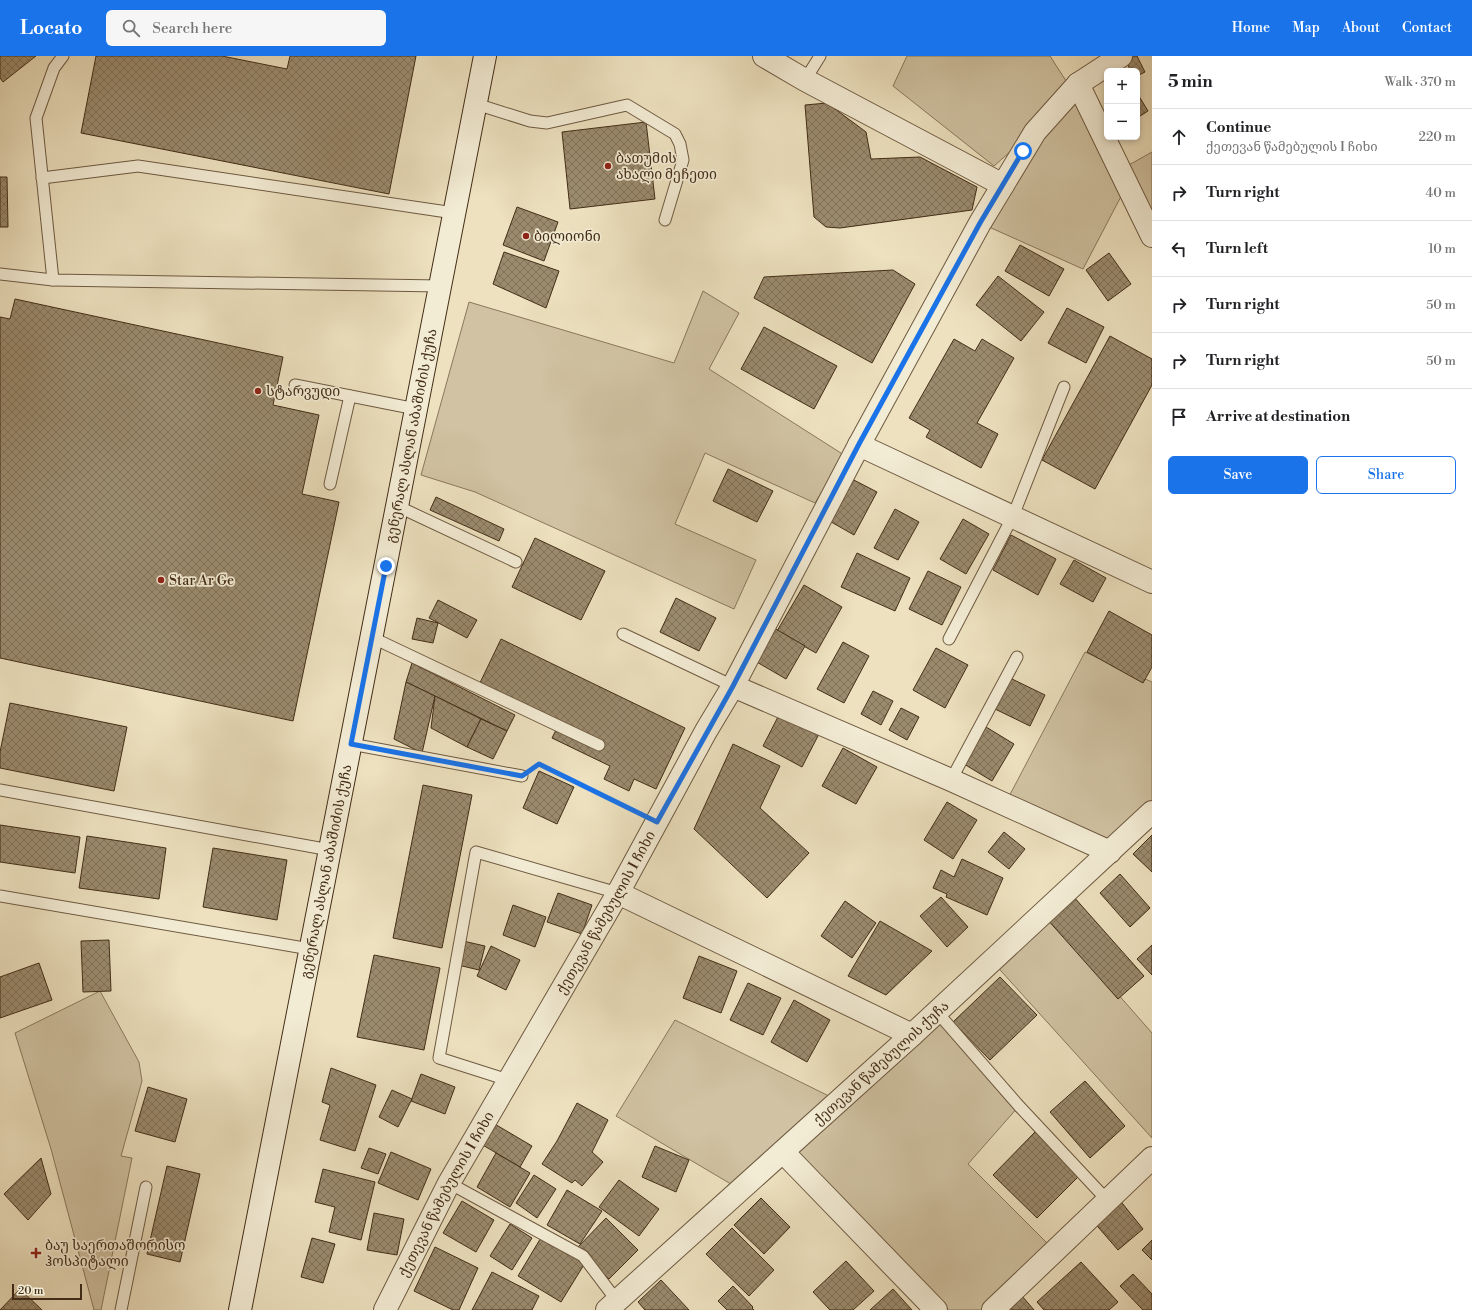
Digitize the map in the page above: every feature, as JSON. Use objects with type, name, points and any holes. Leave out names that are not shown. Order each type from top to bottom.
[{"type":"street","name":"გენერალ ასლან აბაშიძის ქუჩა","points":[[240,1310],[485,56]]},
{"type":"street","points":[[764,56],[805,80],[1003,185]]},
{"type":"street","name":"ქეთევან წამებულის I ჩიხი","points":[[385,1310],[448,1183],[618,893],[733,686],[859,444],[980,223],[1035,132],[1078,84],[1121,56]]},
{"type":"street","points":[[1078,84],[1152,236]]},
{"type":"street","points":[[859,444],[1152,582]]},
{"type":"street","points":[[733,686],[951,780],[1110,852]]},
{"type":"street","name":"ქეთევან წამებულის ქუჩა","points":[[612,1305],[912,1035],[1152,812]]},
{"type":"street","points":[[618,893],[912,1035]]},
{"type":"street","points":[[783,1152],[936,1310]]},
{"type":"street","points":[[993,1310],[1152,1158]]},
{"type":"lane","points":[[52,280],[36,118],[54,68],[63,56]]},
{"type":"lane","points":[[805,80],[820,56]]},
{"type":"lane","points":[[476,104],[530,121],[547,123],[627,105],[676,134],[680,144],[683,160],[665,220]]},
{"type":"lane","points":[[42,178],[138,166],[454,213]]},
{"type":"lane","points":[[0,274],[52,280],[440,286]]},
{"type":"lane","points":[[295,385],[416,409]]},
{"type":"lane","points":[[948,639],[1013,516],[1064,387]]},
{"type":"lane","points":[[330,484],[350,396]]},
{"type":"lane","points":[[397,506],[516,562]]},
{"type":"lane","points":[[623,634],[733,686]]},
{"type":"lane","points":[[371,637],[599,745]]},
{"type":"lane","points":[[951,780],[1016,658]]},
{"type":"lane","points":[[351,744],[522,776]]},
{"type":"lane","points":[[0,790],[330,850]]},
{"type":"lane","points":[[508,1080],[439,1058],[476,852],[618,893]]},
{"type":"lane","points":[[0,896],[310,949]]},
{"type":"lane","points":[[937,1012],[1019,1106],[1107,1200]]},
{"type":"lane","points":[[448,1183],[582,1256],[612,1305]]},
{"type":"lane","points":[[121,1310],[146,1186]]},
{"type":"path","points":[[522,776],[539,764],[657,822]]},
{"type":"shaded area","points":[[907,56],[1050,56],[1068,84],[1020,143],[994,166],[893,86]]},
{"type":"shaded area","points":[[1078,84],[1104,140],[1120,170],[1152,152],[1152,236],[1127,185],[1083,269],[980,223]]},
{"type":"shaded area","points":[[703,291],[739,313],[709,369],[844,455],[815,503],[705,453],[675,524],[756,560],[734,609],[475,492],[421,475],[469,302],[674,363]]},
{"type":"shaded area","points":[[1085,652],[1152,682],[1152,812],[1110,852],[1005,804]]},
{"type":"shaded area","points":[[1045,911],[1152,1033],[1152,1138],[992,961]]},
{"type":"shaded area","points":[[100,991],[139,1062],[142,1081],[121,1156],[132,1158],[101,1310],[94,1310],[51,1149],[15,1033]]},
{"type":"shaded area","points":[[937,1012],[1019,1106],[968,1164],[1055,1251],[993,1310],[936,1310],[783,1152],[741,1190],[616,1116],[675,1020],[839,1101]]},
{"type":"building","points":[[0,56],[36,56],[3,82],[0,78]]},
{"type":"building","points":[[96,56],[222,56],[287,69],[290,56],[416,56],[389,194],[81,133]]},
{"type":"building","points":[[1137,56],[1145,72],[1140,74],[1140,68],[1129,68],[1125,60]]},
{"type":"building","points":[[1140,98],[1148,111],[1140,116]]},
{"type":"building","points":[[827,103],[866,132],[871,159],[920,157],[977,187],[972,210],[840,228],[826,227],[814,217],[805,105]]},
{"type":"building","name":"ბათუმის ახალი მეჩეთი","points":[[646,122],[655,199],[570,209],[562,132]]},
{"type":"building","points":[[0,177],[7,177],[8,227],[0,227]]},
{"type":"building","points":[[517,207],[558,222],[544,261],[503,245]]},
{"type":"building","points":[[1020,245],[1064,269],[1049,296],[1005,271]]},
{"type":"building","points":[[504,252],[559,271],[546,308],[493,284]]},
{"type":"building","points":[[1109,253],[1131,284],[1108,301],[1086,270]]},
{"type":"building","points":[[893,270],[915,284],[872,363],[754,298],[764,277]]},
{"type":"building","points":[[998,276],[1044,312],[1021,341],[976,305]]},
{"type":"building","name":"Star Ar Ge","points":[[15,299],[283,357],[273,405],[319,415],[302,494],[339,502],[293,721],[0,658],[0,317],[10,319]]},
{"type":"building","points":[[1067,308],[1104,327],[1086,363],[1048,343]]},
{"type":"building","points":[[764,327],[837,366],[814,409],[741,369]]},
{"type":"building","points":[[1110,336],[1152,359],[1152,385],[1095,489],[1042,460]]},
{"type":"building","points":[[954,339],[975,351],[982,339],[1014,358],[977,423],[998,434],[981,468],[926,437],[930,430],[909,418]]},
{"type":"building","points":[[728,469],[773,491],[757,522],[713,501]]},
{"type":"building","points":[[848,477],[877,492],[854,535],[826,519]]},
{"type":"building","points":[[436,497],[504,529],[499,541],[430,510]]},
{"type":"building","points":[[895,509],[919,522],[898,560],[874,548]]},
{"type":"building","points":[[963,519],[989,534],[966,574],[940,559]]},
{"type":"building","points":[[1011,535],[1056,559],[1038,595],[993,570]]},
{"type":"building","points":[[535,538],[605,571],[581,620],[512,587]]},
{"type":"building","points":[[857,553],[910,578],[895,611],[841,587]]},
{"type":"building","points":[[1074,560],[1106,578],[1093,602],[1060,584]]},
{"type":"building","points":[[928,571],[961,587],[942,625],[909,609]]},
{"type":"building","points":[[804,585],[842,607],[816,653],[777,631]]},
{"type":"building","points":[[676,598],[716,618],[699,651],[660,632]]},
{"type":"building","points":[[438,600],[477,620],[467,638],[429,618]]},
{"type":"building","points":[[1109,611],[1152,635],[1152,667],[1143,683],[1087,652]]},
{"type":"building","points":[[417,618],[438,623],[433,643],[412,639]]},
{"type":"building","points":[[774,628],[805,646],[786,679],[755,661]]},
{"type":"building","points":[[501,639],[685,728],[656,789],[634,779],[629,791],[604,779],[610,766],[552,738],[557,728],[477,689]]},
{"type":"building","points":[[843,642],[869,656],[844,703],[817,689]]},
{"type":"building","points":[[936,648],[968,665],[945,708],[913,690]]},
{"type":"building","points":[[412,663],[515,715],[507,731],[406,682]]},
{"type":"building","points":[[1010,678],[1045,695],[1030,726],[995,709]]},
{"type":"building","points":[[406,682],[435,696],[422,753],[394,739]]},
{"type":"building","points":[[873,691],[893,701],[881,725],[861,714]]},
{"type":"building","points":[[435,696],[481,719],[467,747],[431,728]]},
{"type":"building","points":[[10,703],[127,727],[114,791],[0,768],[0,752]]},
{"type":"building","points":[[901,708],[919,717],[907,740],[889,730]]},
{"type":"building","points":[[781,711],[820,732],[802,767],[763,746]]},
{"type":"building","points":[[481,719],[507,731],[493,759],[467,747]]},
{"type":"building","points":[[986,727],[1014,744],[992,781],[964,764]]},
{"type":"building","points":[[733,744],[780,766],[760,808],[809,853],[767,898],[694,829]]},
{"type":"building","points":[[843,748],[877,767],[856,804],[822,786]]},
{"type":"building","points":[[539,771],[574,787],[557,824],[523,808]]},
{"type":"building","points":[[423,785],[472,795],[442,948],[393,938]]},
{"type":"building","points":[[947,802],[977,820],[953,859],[924,840]]},
{"type":"building","points":[[0,825],[80,837],[75,873],[0,862]]},
{"type":"building","points":[[1004,832],[1025,849],[1009,869],[988,852]]},
{"type":"building","points":[[1152,835],[1152,872],[1133,854]]},
{"type":"building","points":[[87,836],[166,848],[159,899],[79,888]]},
{"type":"building","points":[[213,848],[287,860],[277,920],[203,907]]},
{"type":"building","points":[[962,859],[1003,878],[987,915],[946,897],[947,894],[933,888],[941,870],[954,877]]},
{"type":"building","points":[[1120,874],[1150,908],[1130,927],[1100,893]]},
{"type":"building","points":[[558,893],[592,905],[582,934],[547,922]]},
{"type":"building","points":[[1073,896],[1144,976],[1118,999],[1047,919]]},
{"type":"building","points":[[941,897],[968,927],[947,947],[920,916]]},
{"type":"building","points":[[845,901],[876,923],[852,958],[821,936]]},
{"type":"building","points":[[513,905],[546,917],[535,947],[503,935]]},
{"type":"building","points":[[880,921],[932,951],[886,995],[848,976]]},
{"type":"building","points":[[109,940],[111,991],[83,992],[81,941]]},
{"type":"building","points":[[463,941],[485,946],[479,970],[458,965]]},
{"type":"building","points":[[1152,945],[1152,975],[1137,959]]},
{"type":"building","points":[[491,946],[520,960],[506,990],[477,976]]},
{"type":"building","points":[[374,955],[440,968],[424,1050],[357,1037]]},
{"type":"building","points":[[699,956],[737,971],[721,1013],[683,998]]},
{"type":"building","points":[[39,963],[52,1000],[0,1018],[0,977]]},
{"type":"building","points":[[1000,977],[1037,1015],[990,1060],[953,1022]]},
{"type":"building","points":[[748,983],[781,998],[763,1035],[730,1020]]},
{"type":"building","points":[[794,1000],[830,1020],[807,1062],[771,1042]]},
{"type":"building","points":[[331,1068],[376,1085],[355,1151],[320,1140],[330,1105],[322,1102]]},
{"type":"building","points":[[421,1074],[455,1087],[445,1114],[411,1101]]},
{"type":"building","points":[[1085,1081],[1125,1126],[1090,1158],[1050,1112]]},
{"type":"building","points":[[148,1087],[187,1099],[175,1142],[135,1131]]},
{"type":"building","points":[[392,1090],[412,1099],[398,1127],[379,1117]]},
{"type":"building","points":[[577,1103],[608,1120],[592,1152],[603,1162],[582,1186],[575,1180],[572,1183],[542,1164],[557,1141]]},
{"type":"building","points":[[493,1123],[532,1146],[520,1167],[481,1144]]},
{"type":"building","points":[[1036,1131],[1080,1175],[1037,1218],[993,1175]]},
{"type":"building","points":[[655,1146],[689,1160],[676,1192],[642,1177]]},
{"type":"building","points":[[369,1148],[386,1154],[378,1174],[361,1168]]},
{"type":"building","points":[[391,1152],[431,1169],[418,1200],[378,1183]]},
{"type":"building","points":[[496,1153],[530,1173],[510,1207],[477,1187]]},
{"type":"building","points":[[41,1158],[51,1194],[28,1220],[4,1194]]},
{"type":"building","points":[[167,1166],[200,1174],[180,1262],[147,1254]]},
{"type":"building","points":[[323,1169],[375,1182],[361,1240],[329,1232],[335,1207],[315,1202]]},
{"type":"building","points":[[534,1175],[556,1189],[537,1218],[516,1203]]},
{"type":"building","points":[[619,1180],[659,1209],[639,1236],[599,1207]]},
{"type":"building","points":[[567,1190],[602,1211],[580,1244],[547,1225]]},
{"type":"building","points":[[761,1198],[790,1227],[764,1254],[734,1225]]},
{"type":"building","points":[[1118,1198],[1143,1229],[1118,1250],[1092,1220]]},
{"type":"building","points":[[462,1201],[494,1220],[476,1252],[443,1233]]},
{"type":"building","points":[[374,1213],[404,1219],[397,1255],[367,1250]]},
{"type":"building","points":[[606,1218],[638,1250],[609,1279],[577,1248]]},
{"type":"building","points":[[510,1224],[532,1238],[512,1270],[490,1256]]},
{"type":"building","points":[[732,1228],[774,1270],[749,1296],[706,1254]]},
{"type":"building","points":[[542,1236],[585,1263],[561,1302],[518,1276]]},
{"type":"building","points":[[312,1238],[335,1244],[323,1283],[301,1277]]},
{"type":"building","points":[[1152,1240],[1152,1260],[1142,1250]]},
{"type":"building","points":[[435,1247],[478,1268],[459,1310],[453,1310],[414,1291]]},
{"type":"building","points":[[846,1261],[874,1291],[853,1310],[830,1310],[813,1292]]},
{"type":"building","points":[[1081,1262],[1118,1302],[1109,1310],[1044,1310],[1037,1302]]},
{"type":"building","points":[[492,1272],[539,1296],[532,1310],[472,1310]]},
{"type":"building","points":[[1133,1274],[1152,1294],[1152,1310],[1143,1310],[1120,1286]]},
{"type":"building","points":[[661,1280],[689,1310],[645,1310],[638,1302]]},
{"type":"building","points":[[733,1286],[753,1307],[752,1308],[754,1310],[727,1310],[718,1301]]},
{"type":"building","points":[[20,1289],[42,1310],[0,1310]]},
{"type":"building","points":[[893,1289],[912,1310],[870,1310]]},
{"type":"building","points":[[1022,1296],[1034,1310],[1005,1310]]},
{"type":"place","name":"ბათუმის ახალი მეჩეთი","points":[[608,166]]},
{"type":"place","name":"ბილიონი","points":[[526,236]]},
{"type":"place","name":"სტარვუდი","points":[[258,391]]},
{"type":"place","name":"Star Ar Ge","points":[[161,580]]},
{"type":"place","name":"ბაუ საერთაშორისო ჰოსპიტალი","points":[[36,1253]]},
{"type":"route","points":[[386,566],[351,744],[522,776],[539,764],[657,822],[706,731],[733,686],[859,444],[980,223],[1023,151]]}]
